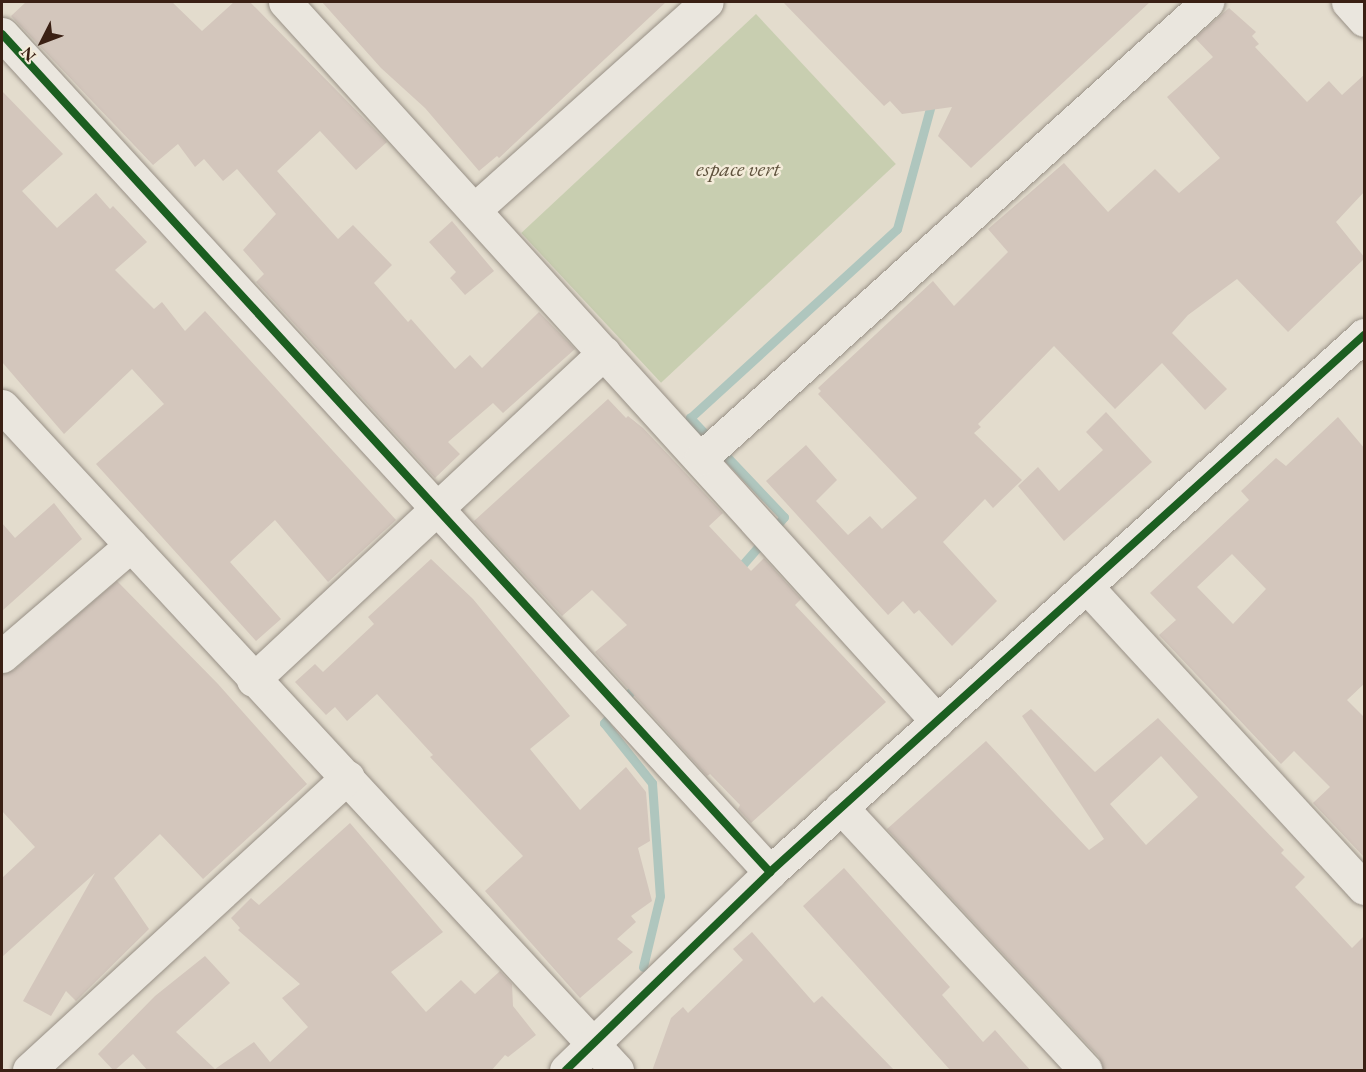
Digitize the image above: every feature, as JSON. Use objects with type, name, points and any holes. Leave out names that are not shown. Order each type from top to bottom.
[{"type":"street","points":[[285,2],[938,721]]},
{"type":"street","points":[[474,210],[707,2]]},
{"type":"street","points":[[700,459],[1207,2]]},
{"type":"street","points":[[1348,2],[1365,20]]},
{"type":"street","points":[[2,34],[770,872]]},
{"type":"street","points":[[566,1071],[597,1059],[770,872],[1086,586],[1360,348]]},
{"type":"street","points":[[253,680],[604,353]]},
{"type":"street","points":[[2,406],[253,680],[348,777],[597,1059],[617,1071]]},
{"type":"street","points":[[2,656],[131,546]]},
{"type":"street","points":[[1086,586],[1362,879]]},
{"type":"street","points":[[29,1071],[348,777]]},
{"type":"street","points":[[841,807],[1085,1071]]},
{"type":"green space","name":"espace vert","points":[[756,14],[896,164],[661,383],[521,233]]},
{"type":"building","points":[[26,2],[172,2],[202,31],[234,2],[250,2],[387,142],[356,170],[320,131],[277,171],[338,239],[353,225],[392,265],[374,283],[408,322],[411,319],[455,369],[470,355],[482,368],[539,312],[575,349],[503,413],[493,403],[448,442],[460,454],[435,478],[256,282],[264,274],[243,250],[276,214],[237,169],[223,181],[204,159],[195,167],[178,144],[153,165],[11,16]]},
{"type":"building","points":[[322,2],[666,2],[499,158],[497,156],[479,171],[425,108],[381,68]]},
{"type":"building","points":[[783,2],[1150,2],[971,168],[938,136],[952,107],[902,114],[890,101],[884,106]]},
{"type":"building","points":[[1229,8],[1256,32],[1252,36],[1259,44],[1255,47],[1307,102],[1329,81],[1342,95],[1365,74],[1365,191],[1336,222],[1365,258],[1288,332],[1237,279],[1188,315],[1172,333],[1227,389],[1205,410],[1162,363],[1115,409],[1054,346],[978,424],[981,427],[974,433],[1022,480],[993,508],[985,499],[943,542],[997,601],[952,646],[919,610],[914,614],[903,601],[888,615],[766,481],[806,445],[837,480],[816,501],[848,535],[870,516],[882,529],[917,498],[818,394],[821,391],[818,388],[933,281],[954,306],[1008,252],[988,229],[1064,163],[1108,212],[1155,169],[1179,193],[1220,158],[1167,97],[1213,57],[1195,38]]},
{"type":"building","points":[[2,91],[63,154],[22,191],[57,228],[96,193],[110,209],[113,206],[147,242],[115,270],[154,309],[162,302],[185,331],[205,311],[396,520],[328,582],[275,520],[230,562],[281,619],[256,641],[96,464],[164,404],[132,369],[64,434],[2,362]]},
{"type":"building","points":[[452,221],[494,271],[465,295],[450,278],[456,272],[429,242]]},
{"type":"building","points":[[608,399],[626,418],[628,416],[643,428],[723,513],[709,526],[751,571],[764,558],[801,599],[795,605],[886,702],[751,823],[738,809],[740,805],[710,774],[707,776],[595,652],[627,625],[592,590],[562,616],[474,521]]},
{"type":"building","points":[[1106,412],[1152,462],[1064,541],[1018,486],[1038,467],[1059,491],[1103,450],[1086,432]]},
{"type":"building","points":[[1338,417],[1365,449],[1365,683],[1347,700],[1365,718],[1365,858],[1313,803],[1330,787],[1294,751],[1281,764],[1159,635],[1176,620],[1150,593],[1249,500],[1241,491],[1276,458],[1286,466]],"holes":[[[1232,554],[1266,589],[1233,624],[1197,587]]]},
{"type":"building","points":[[54,503],[82,539],[2,611],[2,523],[15,538]]},
{"type":"building","points":[[431,559],[473,599],[570,716],[530,749],[580,810],[626,767],[646,792],[650,841],[638,848],[652,901],[631,916],[636,922],[617,939],[633,952],[580,998],[485,891],[523,856],[430,757],[433,755],[377,694],[347,721],[335,707],[326,715],[295,682],[315,664],[323,672],[374,624],[368,617]]},
{"type":"building","points":[[117,581],[218,684],[307,784],[203,879],[160,834],[114,878],[149,929],[76,1001],[66,991],[51,1016],[23,1001],[95,873],[2,957],[2,878],[35,847],[2,811],[2,674],[14,670]]},
{"type":"building","points":[[1031,709],[1095,772],[1158,718],[1284,850],[1281,853],[1305,877],[1295,887],[1352,948],[1365,935],[1365,1071],[1103,1071],[1099,1057],[887,829],[986,741],[1089,850],[1104,839],[1022,716]],"holes":[[[1161,756],[1198,797],[1146,845],[1110,804]]]},
{"type":"building","points":[[350,823],[443,932],[391,972],[426,1012],[461,980],[475,994],[500,971],[512,984],[513,1006],[536,1035],[508,1057],[505,1055],[491,1071],[148,1071],[133,1054],[114,1071],[98,1054],[155,996],[205,956],[230,983],[176,1032],[215,1069],[254,1042],[270,1062],[308,1027],[282,998],[300,984],[238,930],[240,928],[231,918],[251,898],[259,905]]},
{"type":"building","points":[[844,868],[950,987],[942,995],[983,1042],[995,1030],[1031,1071],[951,1071],[803,906]]},
{"type":"building","points":[[752,932],[814,1003],[822,996],[895,1071],[652,1071],[671,1018],[683,1007],[688,1013],[743,960],[733,949]]},
{"type":"waterway","points":[[773,530],[784,517],[690,418],[897,229],[932,101]]},
{"type":"waterway","points":[[737,571],[764,540]]},
{"type":"waterway","points":[[639,682],[604,723],[652,783],[660,896],[643,967]]},
{"type":"cycle path","points":[[2,34],[770,872]]},
{"type":"cycle path","points":[[566,1070],[770,872],[1364,335]]}]
